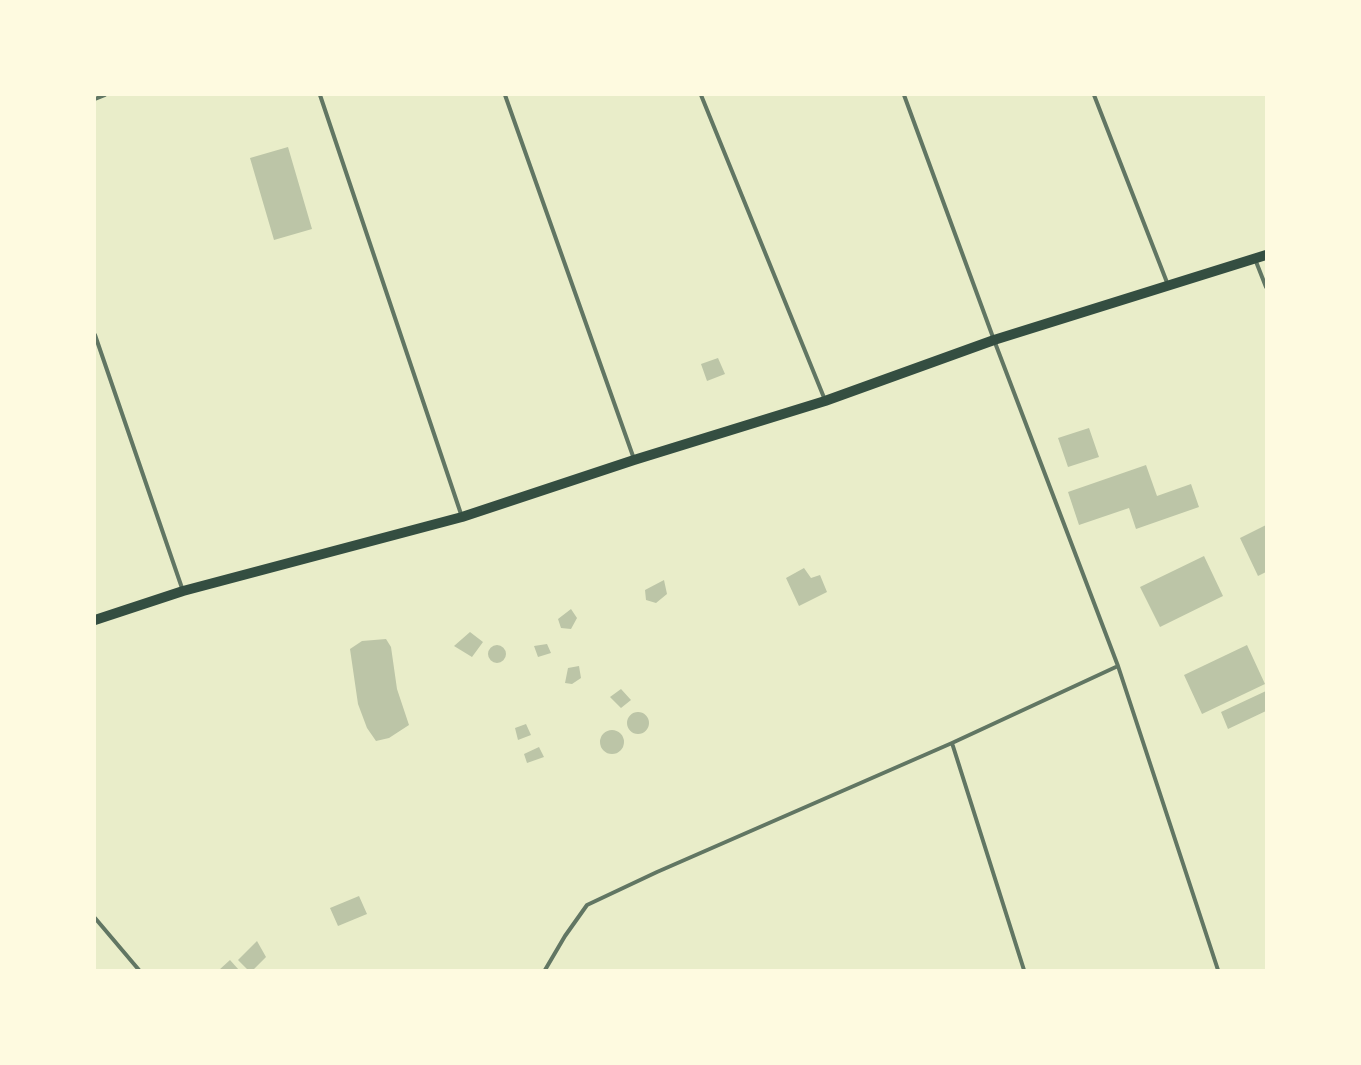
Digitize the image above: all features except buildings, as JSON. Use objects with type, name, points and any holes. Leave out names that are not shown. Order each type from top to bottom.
[{"type":"main road","points":[[95,620],[183,591],[462,517],[634,460],[825,401],[994,340],[1266,255]]},
{"type":"street","points":[[95,99],[105,95]]},
{"type":"street","points":[[320,95],[462,517]]},
{"type":"street","points":[[505,95],[634,460]]},
{"type":"street","points":[[701,95],[825,401]]},
{"type":"street","points":[[904,95],[994,340],[1118,666],[1218,970]]},
{"type":"street","points":[[1094,95],[1168,286]]},
{"type":"street","points":[[1255,258],[1266,287]]},
{"type":"street","points":[[95,335],[183,591]]},
{"type":"street","points":[[545,970],[565,936],[587,905],[657,872],[952,743],[1118,666]]},
{"type":"street","points":[[952,743],[1024,970]]},
{"type":"street","points":[[95,918],[139,970]]}]
